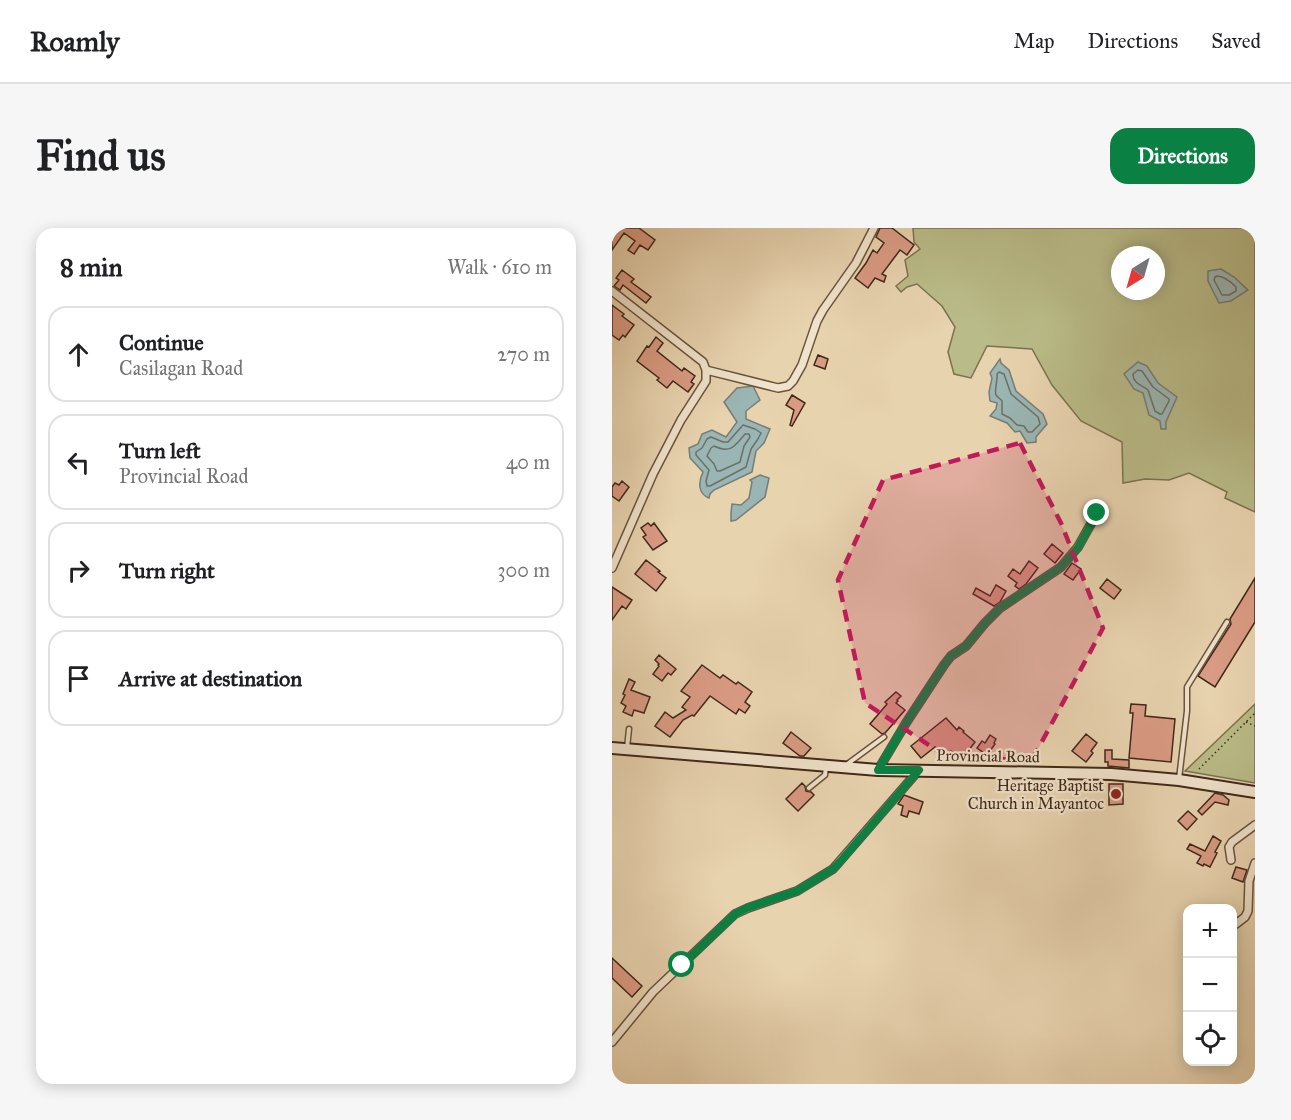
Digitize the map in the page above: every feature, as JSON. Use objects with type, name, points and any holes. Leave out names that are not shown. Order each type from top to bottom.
[{"type":"main road","name":"Provincial Road","points":[[612,748],[878,770],[1093,773],[1179,780],[1255,792]]},
{"type":"street","points":[[706,370],[778,388],[788,386],[802,365],[817,321],[856,262],[874,228]]},
{"type":"street","points":[[612,291],[703,362],[706,370],[706,381],[681,420],[653,474],[612,568]]},
{"type":"street","points":[[878,770],[951,656],[966,646],[1000,608],[1061,567],[1078,548],[1097,513]]},
{"type":"street","points":[[612,1042],[654,992],[735,914],[797,891],[833,869],[919,770]]},
{"type":"street","points":[[1231,860],[1229,847],[1232,842],[1255,825]]},
{"type":"street","points":[[1237,923],[1248,911],[1249,881],[1255,863]]},
{"type":"lane","points":[[1179,780],[1187,687],[1227,622]]},
{"type":"lane","points":[[627,749],[629,729]]},
{"type":"lane","points":[[843,767],[884,737]]},
{"type":"lane","points":[[809,788],[825,775],[826,766]]},
{"type":"path","points":[[1199,769],[1255,713]]},
{"type":"path","points":[[1246,722],[1255,726]]},
{"type":"highlighted area","points":[[1020,443],[1061,523],[1103,628],[1031,762],[941,753],[865,703],[838,580],[883,480]]},
{"type":"green space","points":[[913,228],[1255,228],[1255,512],[1225,498],[1227,492],[1189,473],[1169,480],[1145,479],[1123,483],[1122,442],[1081,421],[1052,385],[1032,349],[987,346],[971,378],[954,374],[948,352],[955,327],[942,306],[917,284],[901,292],[896,286],[908,276],[905,260],[920,249],[914,242]]},
{"type":"green space","points":[[1255,704],[1255,783],[1185,771]]},
{"type":"water","points":[[1221,269],[1248,290],[1231,301],[1219,303],[1208,281],[1208,271]]},
{"type":"water","points":[[1000,359],[1009,370],[1016,391],[1043,414],[1047,424],[1036,437],[1036,442],[1027,443],[1020,431],[1015,432],[1007,423],[990,416],[996,409],[997,403],[990,401],[992,378],[990,373]]},
{"type":"water","points":[[1138,362],[1147,366],[1158,383],[1177,397],[1166,422],[1166,429],[1161,429],[1160,421],[1149,415],[1143,393],[1134,389],[1124,374]]},
{"type":"water","points":[[753,386],[760,400],[746,411],[746,419],[770,429],[764,443],[756,451],[752,472],[714,490],[709,498],[701,491],[700,480],[703,472],[690,458],[689,448],[698,444],[702,434],[712,430],[726,437],[737,422],[724,402],[737,388]]},
{"type":"water","points":[[760,475],[769,478],[765,497],[736,520],[731,521],[732,504],[741,505],[749,498],[752,482],[750,480]]},
{"type":"building","points":[[612,228],[639,228],[655,240],[648,250],[640,245],[634,254],[628,250],[635,241],[624,233],[612,250]]},
{"type":"building","points":[[880,228],[892,228],[914,245],[907,255],[900,250],[882,274],[886,276],[884,282],[875,278],[868,288],[855,278],[873,250],[877,253],[884,243],[876,237]]},
{"type":"building","points":[[622,270],[634,279],[631,282],[651,297],[646,303],[623,285],[620,290],[614,286]]},
{"type":"building","points":[[612,305],[634,325],[625,337],[623,335],[619,340],[612,335]]},
{"type":"building","points":[[656,337],[663,343],[657,351],[682,371],[684,368],[695,376],[691,382],[694,384],[688,392],[673,381],[667,388],[657,380],[659,378],[637,361]]},
{"type":"building","points":[[818,355],[828,359],[825,369],[814,365]]},
{"type":"building","points":[[792,395],[805,403],[792,426],[790,425],[794,410],[786,405]]},
{"type":"building","points":[[622,481],[629,487],[619,501],[612,496],[612,487],[615,483],[619,485]]},
{"type":"building","points":[[648,523],[651,526],[654,523],[667,541],[653,550],[643,537],[646,535],[641,528]]},
{"type":"building","points":[[1052,544],[1063,553],[1055,563],[1044,554]]},
{"type":"building","points":[[646,560],[666,578],[656,591],[635,574]]},
{"type":"building","points":[[1029,561],[1038,568],[1026,584],[1019,589],[1015,586],[1017,583],[1008,576],[1013,569],[1020,574]]},
{"type":"building","points":[[1072,563],[1081,569],[1073,580],[1064,574]]},
{"type":"building","points":[[1255,578],[1255,622],[1215,687],[1198,676],[1231,624],[1230,619]]},
{"type":"building","points":[[1107,579],[1121,590],[1114,599],[1100,588]]},
{"type":"building","points":[[996,585],[1006,591],[1000,602],[994,606],[973,594],[976,588],[990,596]]},
{"type":"building","points":[[612,587],[632,600],[626,609],[622,606],[612,620]]},
{"type":"building","points":[[659,655],[676,669],[671,675],[668,673],[662,681],[653,674],[659,666],[655,660]]},
{"type":"building","points":[[702,665],[720,678],[723,675],[752,692],[745,702],[750,706],[745,713],[739,709],[736,714],[710,696],[694,716],[683,720],[670,737],[655,726],[665,712],[673,718],[686,710],[682,707],[690,697],[681,691]]},
{"type":"building","points":[[629,679],[635,682],[631,690],[650,697],[644,713],[634,710],[632,716],[623,712],[626,706],[621,703]]},
{"type":"building","points":[[896,692],[901,696],[896,703],[905,710],[882,734],[870,724],[887,704],[885,702]]},
{"type":"building","points":[[1131,704],[1146,705],[1145,716],[1175,719],[1171,762],[1129,758],[1133,713],[1130,713]]},
{"type":"building","points":[[946,718],[957,730],[959,727],[975,742],[962,759],[951,751],[948,756],[935,747],[921,758],[911,746]]},
{"type":"building","points":[[791,732],[811,748],[804,756],[800,756],[783,743]]},
{"type":"building","points":[[1086,734],[1097,743],[1086,762],[1072,751]]},
{"type":"building","points":[[990,735],[996,739],[987,755],[977,748],[982,741],[985,743]]},
{"type":"building","points":[[1105,750],[1112,750],[1112,759],[1129,760],[1129,768],[1108,766],[1108,762],[1105,762]]},
{"type":"building","points":[[802,783],[806,791],[814,795],[798,811],[786,799]]},
{"type":"building","name":"Heritage Baptist Church in Mayantoc","points":[[1109,784],[1123,784],[1123,804],[1109,805]]},
{"type":"building","points":[[1215,793],[1229,800],[1228,805],[1215,802],[1202,815],[1198,811]]},
{"type":"building","points":[[904,795],[923,802],[919,814],[909,811],[907,817],[901,815],[903,806],[898,804]]},
{"type":"building","points":[[1188,811],[1197,819],[1187,830],[1178,821]]},
{"type":"building","points":[[1213,836],[1221,841],[1215,852],[1217,853],[1210,867],[1204,864],[1203,866],[1197,863],[1201,856],[1187,849],[1190,844],[1205,851]]},
{"type":"building","points":[[1236,867],[1247,870],[1243,882],[1232,878]]},
{"type":"building","points":[[612,958],[642,986],[632,997],[612,978]]},
{"type":"place","name":"Heritage Baptist Church in Mayantoc","points":[[1116,794]]},
{"type":"route","points":[[682,965],[735,914],[797,891],[833,869],[840,862],[919,770],[878,770],[944,665],[951,656],[966,646],[1000,608],[1061,567],[1078,548],[1097,513]]}]
